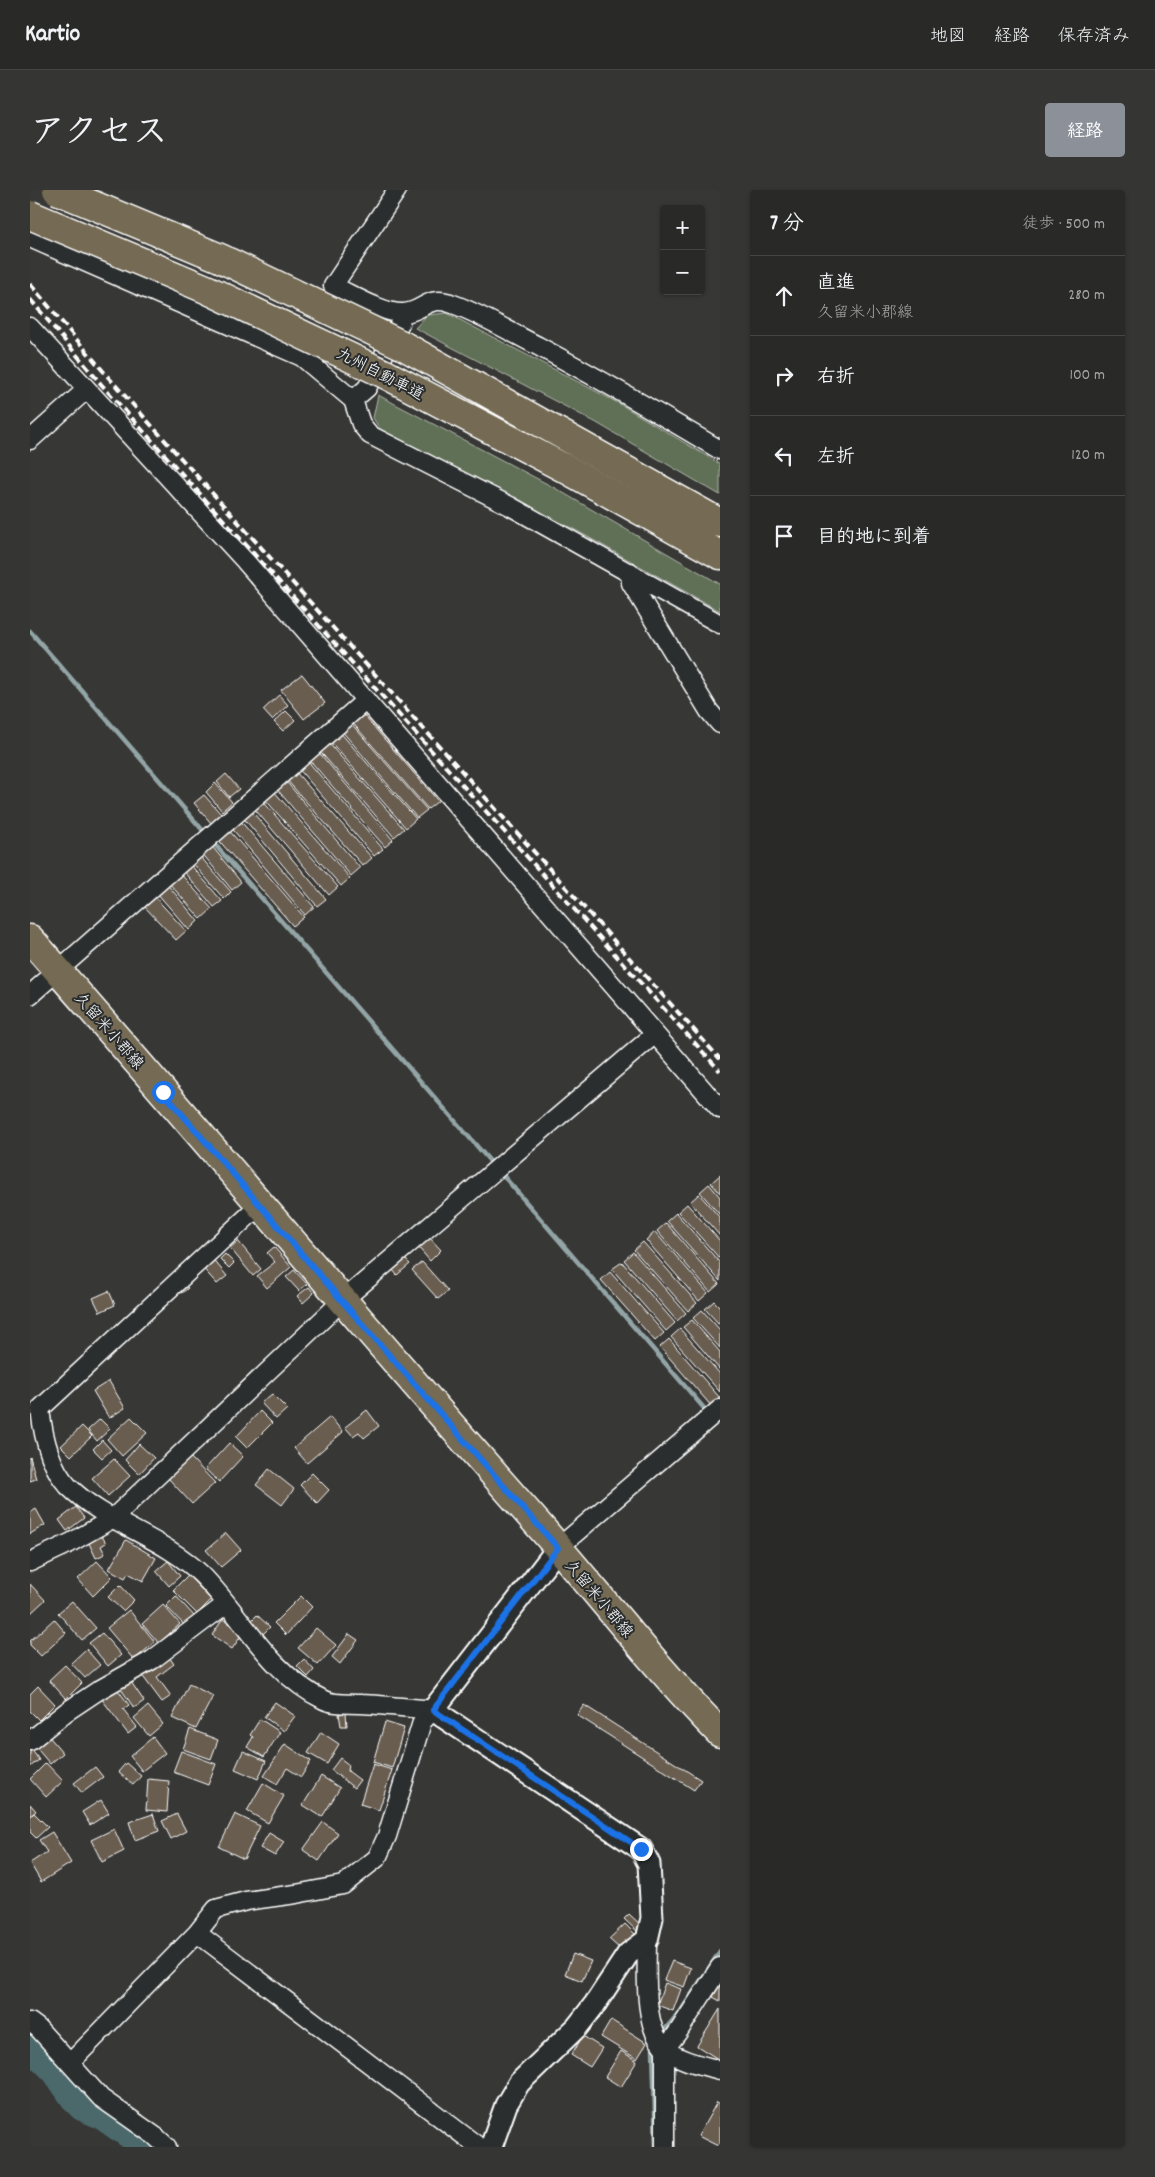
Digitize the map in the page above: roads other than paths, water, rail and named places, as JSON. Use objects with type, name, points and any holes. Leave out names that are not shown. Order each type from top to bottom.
[{"type":"main road","name":"九州自動車道","points":[[57,190],[220,258],[402,345],[720,523]]},
{"type":"main road","name":"九州自動車道","points":[[30,215],[206,289],[385,374],[566,470],[720,555]]},
{"type":"main road","name":"久留米小郡線","points":[[30,939],[558,1548],[689,1702],[720,1734]]},
{"type":"street","points":[[397,190],[333,286],[389,311],[402,314],[412,312],[426,303],[436,300],[453,304],[484,317],[598,378],[720,450]]},
{"type":"street","points":[[30,238],[302,356],[353,400],[361,424],[370,435],[510,506],[720,624]]},
{"type":"street","points":[[353,400],[367,388],[400,323],[402,314]]},
{"type":"street","points":[[30,327],[245,561],[720,1109]]},
{"type":"street","points":[[30,440],[88,389]]},
{"type":"street","points":[[630,572],[631,583],[709,711],[720,724]]},
{"type":"street","points":[[30,995],[366,700]]},
{"type":"street","points":[[30,1562],[70,1543],[112,1519],[342,1301],[655,1034]]},
{"type":"street","points":[[260,1205],[40,1410],[50,1456],[59,1474],[69,1487],[112,1519],[177,1555],[200,1573],[275,1665],[291,1680],[320,1699],[327,1702],[433,1710],[641,1849],[649,1864],[652,1918],[647,1940],[649,2016],[665,2049],[681,2059],[720,2070]]},
{"type":"street","points":[[70,2063],[197,1933],[216,1909],[246,1901],[296,1894],[343,1884],[377,1858],[387,1836],[422,1722],[558,1548],[714,1414]]},
{"type":"street","points":[[30,1742],[66,1712],[99,1690],[152,1660],[226,1604]]},
{"type":"street","points":[[197,1933],[479,2147]]},
{"type":"street","points":[[491,2147],[506,2105],[519,2083],[577,2027],[595,2004],[628,1954],[647,1940]]},
{"type":"street","points":[[664,2147],[665,2049],[720,1968]]},
{"type":"street","points":[[30,2022],[38,2028],[101,2098],[168,2147]]},
{"type":"waterway","points":[[30,631],[206,834]]},
{"type":"waterway","points":[[211,840],[495,1167]]},
{"type":"waterway","points":[[500,1172],[709,1414]]},
{"type":"waterway","points":[[660,2035],[680,2012],[720,1951]]},
{"type":"waterway","points":[[655,2044],[653,2049],[656,2147]]},
{"type":"waterway","points":[[30,2047],[55,2072],[82,2108],[101,2116],[145,2147]]},
{"type":"railway","points":[[30,284],[109,378],[720,1059]]},
{"type":"railway","points":[[30,299],[101,384],[720,1071]]}]
